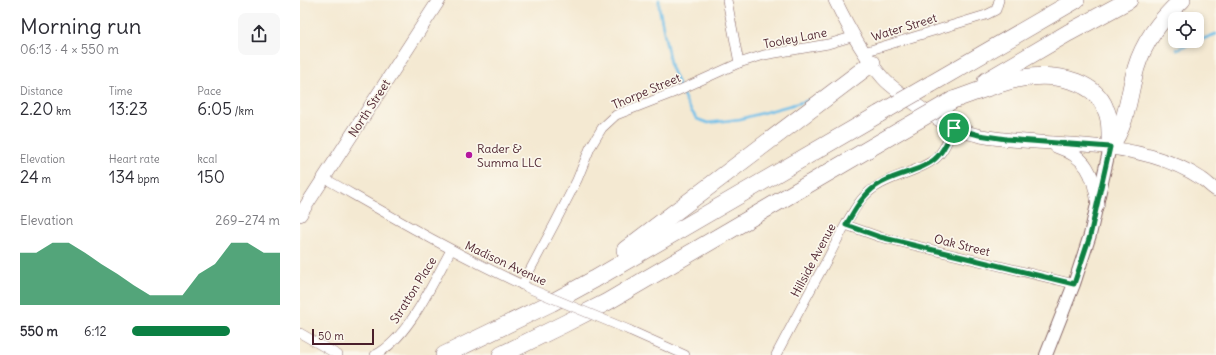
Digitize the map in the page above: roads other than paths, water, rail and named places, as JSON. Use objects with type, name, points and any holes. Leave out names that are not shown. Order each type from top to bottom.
[{"type":"highway","points":[[444,355],[507,325],[594,280],[1076,0]]},
{"type":"highway","points":[[501,355],[614,298],[1068,33],[1129,0]]},
{"type":"highway","points":[[1110,147],[1117,137],[1124,120],[1136,68],[1142,53],[1159,23],[1182,0]]},
{"type":"highway","points":[[507,325],[632,246],[868,57]]},
{"type":"highway","points":[[953,100],[1024,77],[1038,75],[1053,76],[1069,80],[1082,84],[1101,100],[1106,109],[1109,120],[1110,147]]},
{"type":"main road","name":"North Street","points":[[300,215],[439,0]]},
{"type":"main road","points":[[835,0],[868,57],[884,78],[895,89],[933,116],[954,128],[979,135],[1006,139],[1110,147],[1147,155],[1169,163],[1202,179],[1216,190]]},
{"type":"main road","points":[[1044,142],[1065,149],[1078,157],[1088,168],[1093,178],[1098,204]]},
{"type":"street","points":[[726,0],[739,63]]},
{"type":"street","name":"Water Street","points":[[868,57],[986,15],[996,10],[999,0]]},
{"type":"street","name":"Tooley Lane","points":[[739,63],[764,55],[828,44],[855,36]]},
{"type":"street","name":"Thorpe Street","points":[[525,286],[590,148],[602,128],[616,115],[677,91],[739,63]]},
{"type":"street","name":"Hillside Avenue","points":[[776,355],[846,225],[862,200],[876,186],[922,166],[936,158],[946,145],[954,128]]},
{"type":"street","points":[[1046,355],[1074,284],[1090,236],[1110,147]]},
{"type":"street","name":"Madison Avenue","points":[[324,178],[451,250],[525,286],[629,330],[680,354]]},
{"type":"street","name":"Oak Street","points":[[846,225],[880,237],[1074,284]]},
{"type":"street","name":"Stratton Place","points":[[375,355],[391,344],[404,330],[415,314],[451,250]]},
{"type":"street","points":[[300,333],[338,355]]},
{"type":"waterway","points":[[659,0],[659,7],[671,68],[688,106],[697,119],[708,123],[740,119],[810,100]]},
{"type":"waterway","points":[[1177,49],[1216,34]]},
{"type":"place","name":"Rader & Summa LLC","points":[[469,155]]}]
